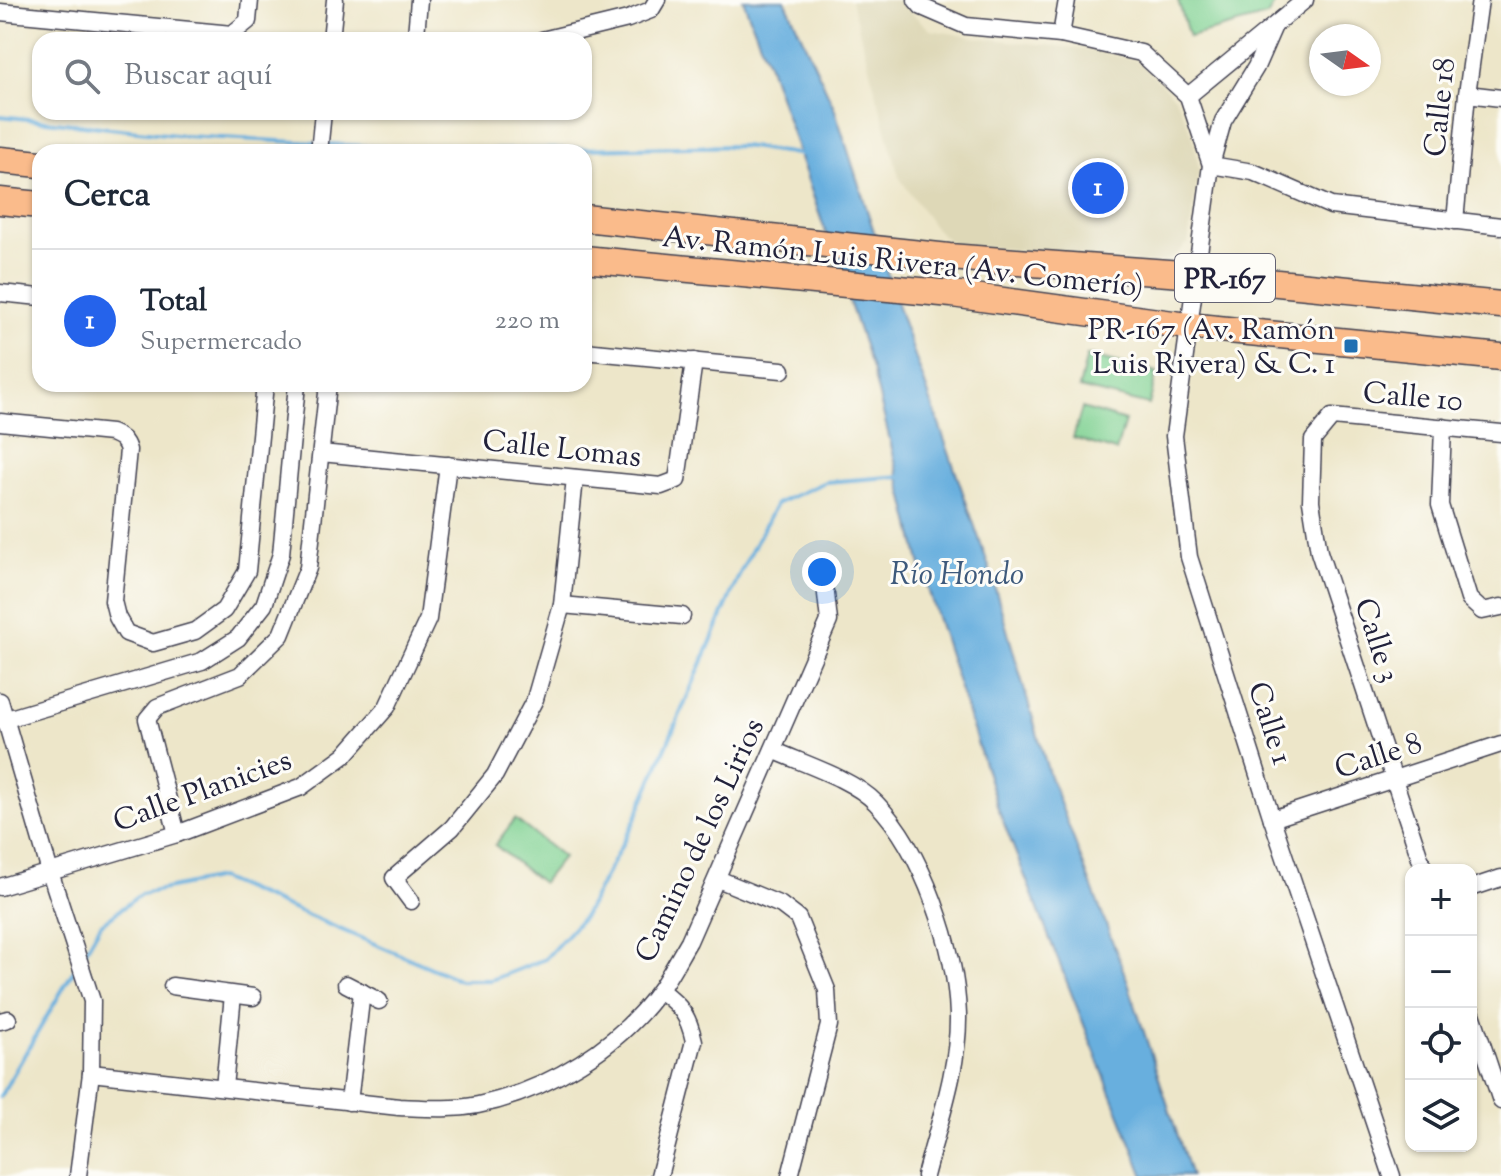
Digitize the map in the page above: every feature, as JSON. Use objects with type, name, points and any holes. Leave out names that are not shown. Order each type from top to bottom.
[{"type":"main road","points":[[0,160],[32,163]]},
{"type":"main road","points":[[0,201],[32,204]]},
{"type":"main road","name":"Av. Ramón Luis Rivera (Av. Comerío)","points":[[592,219],[949,257],[1196,275],[1501,305]]},
{"type":"main road","name":"Av. Ramón Luis Rivera (Av. Comerío)","points":[[592,260],[952,294],[1188,326],[1501,357]]},
{"type":"street","points":[[234,32],[248,21],[250,0]]},
{"type":"street","points":[[332,32],[335,0]]},
{"type":"street","points":[[416,32],[419,0]]},
{"type":"street","points":[[575,32],[628,19],[651,10],[657,0]]},
{"type":"street","points":[[916,0],[922,7],[966,26],[1061,35],[1141,53],[1188,96],[1211,165],[1253,172],[1331,206],[1501,226]]},
{"type":"street","points":[[1061,35],[1067,0]]},
{"type":"street","points":[[1188,96],[1305,0]]},
{"type":"street","name":"Calle 18","points":[[1455,221],[1480,0]]},
{"type":"street","points":[[0,12],[211,32]]},
{"type":"street","name":"Calle 1","points":[[1273,28],[1256,67],[1223,121],[1211,165],[1174,436],[1189,557],[1272,819],[1392,1176]]},
{"type":"street","points":[[1467,94],[1501,98]]},
{"type":"street","points":[[320,144],[322,120]]},
{"type":"street","points":[[0,293],[32,296]]},
{"type":"street","points":[[592,352],[782,370]]},
{"type":"street","name":"Calle Lomas","points":[[321,453],[661,486],[677,480],[694,361]]},
{"type":"street","points":[[0,422],[111,433],[120,436],[126,444],[128,450],[113,601],[126,633],[153,643],[195,631],[224,610],[247,571],[264,392]]},
{"type":"street","points":[[2,720],[202,661],[238,638],[264,605],[281,554],[296,392]]},
{"type":"street","points":[[177,834],[147,719],[157,707],[240,675],[281,635],[308,568],[327,392]]},
{"type":"street","name":"Calle 10","points":[[1325,426],[1332,417],[1501,433]]},
{"type":"street","name":"Calle 3","points":[[1325,426],[1313,440],[1311,501],[1319,552],[1422,864]]},
{"type":"street","points":[[1443,427],[1440,505],[1469,599],[1482,611],[1501,607]]},
{"type":"street","name":"Calle Planicies","points":[[0,887],[177,834],[301,787],[345,755],[387,707],[428,619],[448,465]]},
{"type":"street","points":[[411,901],[394,878],[452,828],[495,775],[535,699],[562,605],[575,478]]},
{"type":"street","name":"Camino de los Lirios","points":[[91,1073],[399,1107],[442,1108],[478,1105],[516,1093],[554,1077],[593,1054],[627,1027],[660,990],[689,941],[829,621],[826,594]]},
{"type":"street","points":[[562,605],[660,623],[682,616]]},
{"type":"street","points":[[0,701],[2,720],[92,1001],[91,1073],[78,1176]]},
{"type":"street","name":"Calle 8","points":[[1272,819],[1501,744]]},
{"type":"street","points":[[773,750],[845,782],[875,801],[897,829],[917,864],[935,908],[950,957],[958,1016],[952,1067],[925,1176]]},
{"type":"street","points":[[1477,886],[1501,878]]},
{"type":"street","points":[[718,879],[781,905],[798,918],[827,990],[829,1025],[790,1176]]},
{"type":"street","points":[[346,984],[379,1001]]},
{"type":"street","points":[[172,986],[253,997]]},
{"type":"street","points":[[659,1176],[694,1041],[690,1020],[660,990]]},
{"type":"street","points":[[349,1102],[362,992]]},
{"type":"street","points":[[224,1087],[233,995]]},
{"type":"street","points":[[1477,1029],[1501,1101]]},
{"type":"shaded area","points":[[851,0],[898,0],[930,30],[1083,49],[1136,60],[1175,97],[1193,136],[1199,169],[1188,243],[1164,262],[1150,263],[951,243],[934,227],[899,177]]},
{"type":"green space","points":[[1178,0],[1277,0],[1267,16],[1189,37]]},
{"type":"green space","points":[[1087,355],[1157,372],[1149,405],[1079,388]]},
{"type":"green space","points":[[1082,408],[1125,421],[1116,451],[1073,438]]},
{"type":"green space","points":[[515,819],[563,857],[542,883],[495,845]]},
{"type":"water","name":"Río Hondo","points":[[743,0],[785,0],[834,107],[901,316],[988,564],[1049,774],[1127,980],[1191,1176],[1144,1176],[999,811],[922,570],[873,372],[768,63]]},
{"type":"waterway","points":[[0,116],[32,119]]},
{"type":"waterway","points":[[37,120],[184,136],[316,143]]},
{"type":"waterway","points":[[592,149],[743,146],[803,155]]},
{"type":"waterway","points":[[82,957],[101,924],[141,894],[219,878],[460,980],[491,980],[545,959],[584,916],[634,822],[741,571],[776,504],[825,482],[903,476]]},
{"type":"waterway","points":[[0,1097],[75,968]]},
{"type":"place","name":"Total","points":[[1098,188]]},
{"type":"place","name":"PR-167 (Av. Ramón Luis Rivera) & C. 1","points":[[1351,346]]}]
